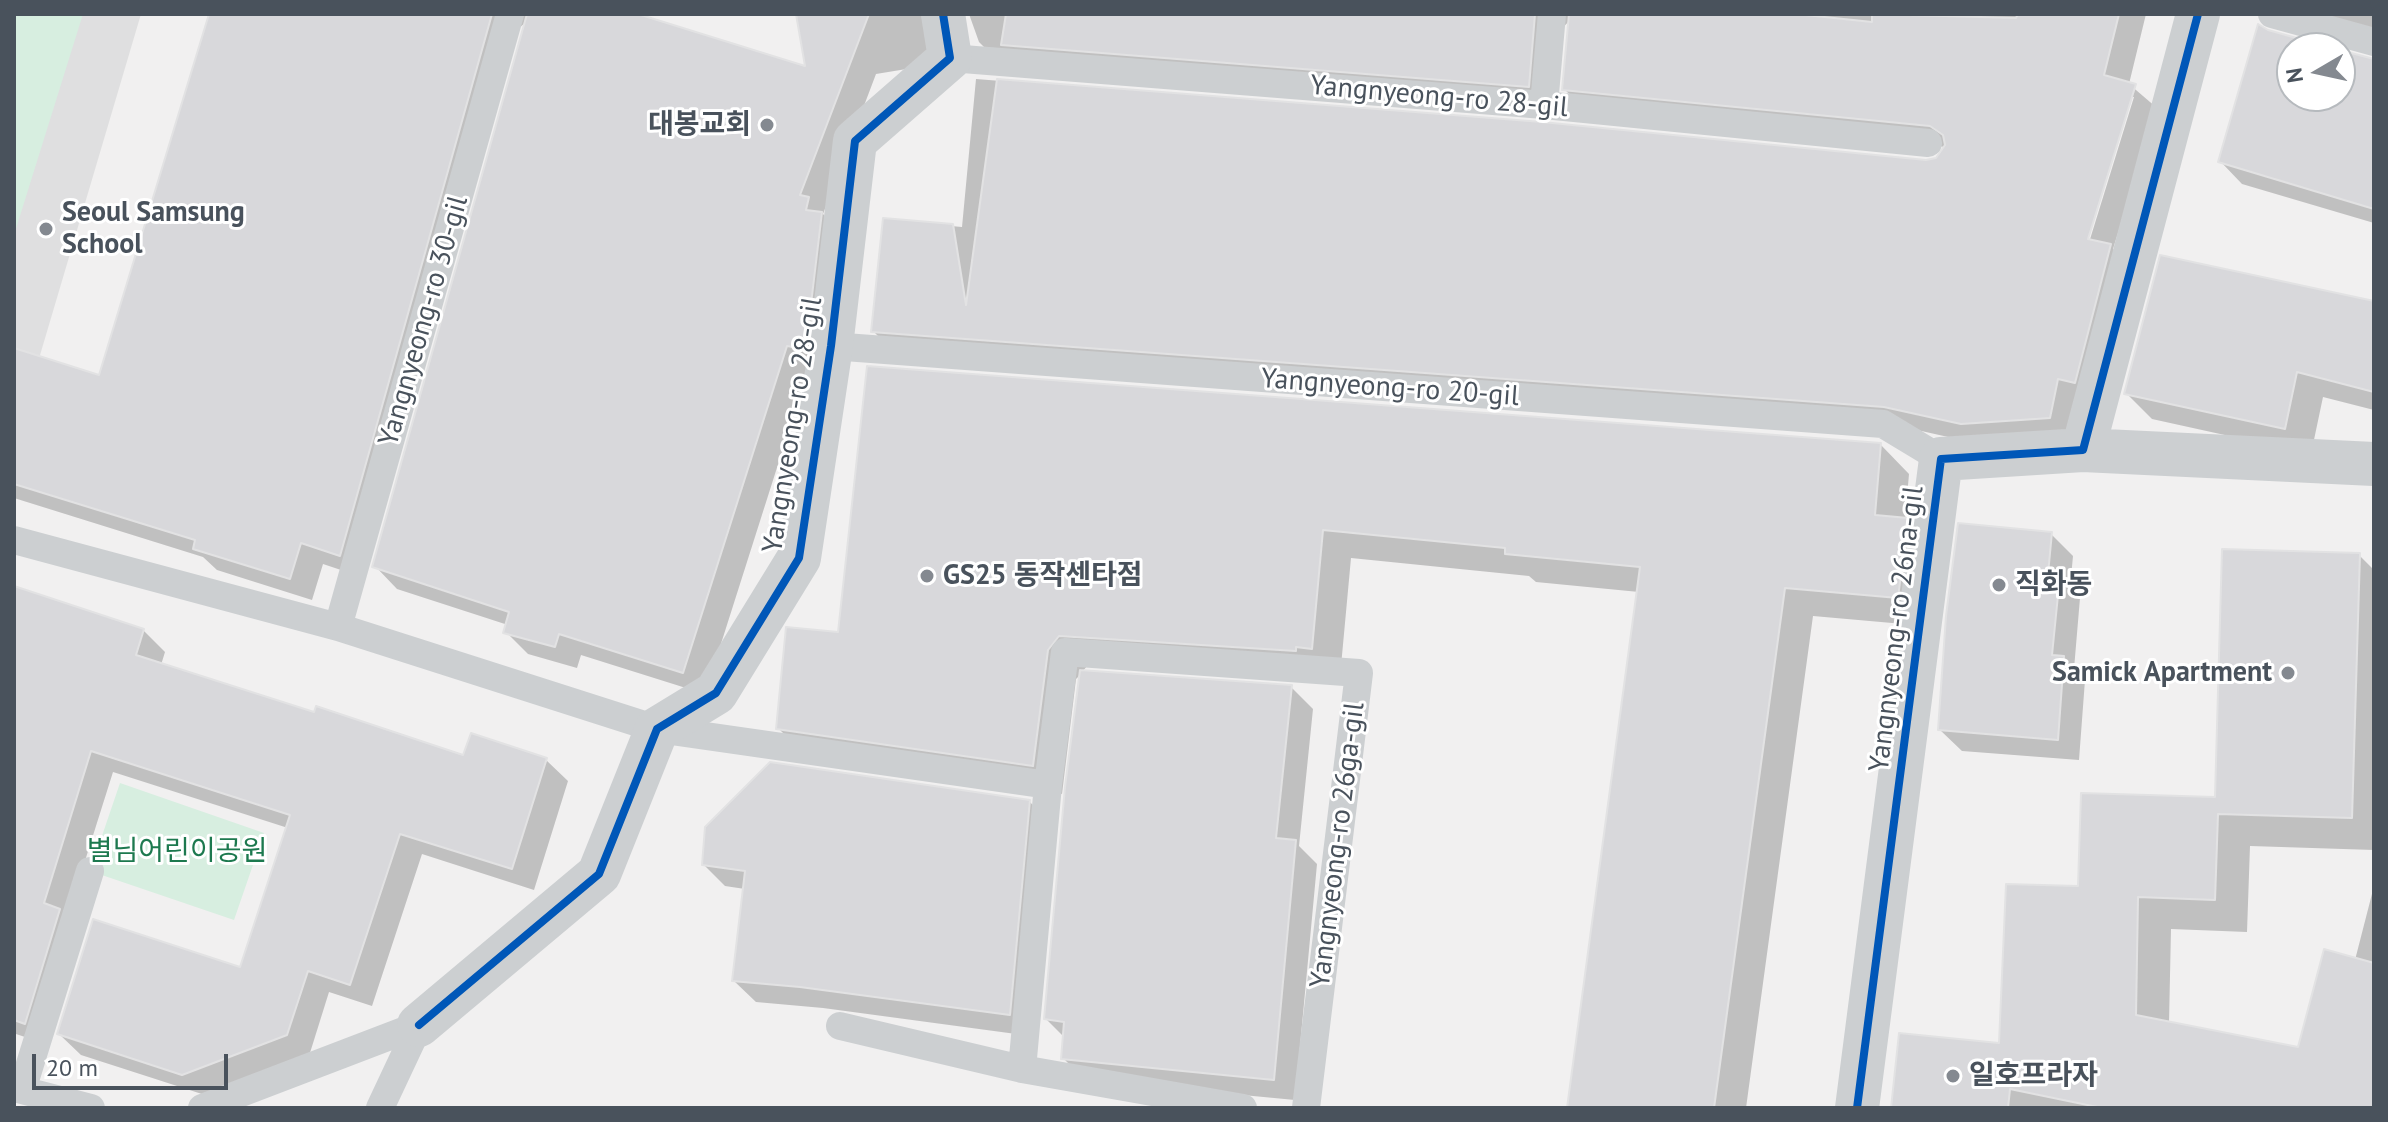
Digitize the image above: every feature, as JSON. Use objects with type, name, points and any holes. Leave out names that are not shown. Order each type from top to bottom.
[{"type":"street","points":[[943,14],[950,58]]},
{"type":"street","points":[[2198,14],[2083,450],[2374,464]]},
{"type":"street","name":"Yangnyeong-ro 28-gil","points":[[657,729],[716,693],[799,558],[831,346],[855,141],[950,58]]},
{"type":"street","name":"Yangnyeong-ro 26na-gil","points":[[1857,1108],[1941,459],[2083,450]]},
{"type":"street","points":[[419,1025],[599,874],[657,729]]},
{"type":"lane","name":"Yangnyeong-ro 30-gil","points":[[338,627],[510,14]]},
{"type":"lane","points":[[1544,105],[1552,14]]},
{"type":"lane","points":[[2272,14],[2374,42]]},
{"type":"lane","name":"Yangnyeong-ro 28-gil","points":[[950,58],[1544,105],[1928,143]]},
{"type":"lane","name":"Yangnyeong-ro 20-gil","points":[[831,346],[1883,424],[1941,459]]},
{"type":"lane","points":[[14,540],[338,627],[657,729],[1048,785]]},
{"type":"lane","name":"Yangnyeong-ro 26ga-gil","points":[[1022,1069],[1048,785],[1065,652],[1359,673],[1306,1108]]},
{"type":"lane","points":[[90,871],[18,1089],[91,1108]]},
{"type":"lane","points":[[202,1108],[419,1025]]},
{"type":"lane","points":[[380,1108],[419,1025]]},
{"type":"lane","points":[[840,1026],[1022,1069],[1243,1108]]},
{"type":"shaded area","name":"Seoul Samsung School","points":[[14,14],[141,14],[14,443]]},
{"type":"green space","points":[[14,14],[83,14],[14,235]]},
{"type":"green space","name":"별님어린이공원","points":[[120,783],[264,833],[234,920],[90,871]]},
{"type":"building","points":[[209,14],[492,14],[340,556],[301,543],[290,579],[193,549],[195,540],[14,484],[14,348],[99,375]]},
{"type":"building","points":[[527,14],[638,14],[805,66],[796,14],[869,14],[800,195],[809,197],[806,210],[822,212],[806,346],[805,349],[787,346],[683,673],[559,634],[555,647],[503,633],[509,612],[372,567]]},
{"type":"building","points":[[1006,14],[1535,14],[1529,87],[1001,45]]},
{"type":"building","points":[[1569,14],[1796,14],[1872,22],[1872,14],[2016,18],[2018,14],[2119,14],[2104,75],[2136,84],[2088,239],[2111,244],[2075,383],[2058,379],[2050,418],[1961,424],[1884,407],[871,332],[883,218],[953,224],[966,305],[997,79],[1542,122],[1926,160],[1936,158],[1945,145],[1943,135],[1930,126],[1562,90]]},
{"type":"building","points":[[2258,24],[2276,32],[2276,112],[2356,112],[2356,54],[2374,59],[2374,209],[2218,162]]},
{"type":"building","points":[[2160,255],[2374,301],[2374,392],[2297,372],[2285,429],[2124,394]]},
{"type":"building","points":[[867,366],[1881,443],[1875,515],[1908,518],[1898,598],[1785,588],[1714,1108],[1567,1108],[1640,567],[1505,554],[1505,548],[1323,530],[1312,649],[1296,647],[1296,651],[1059,636],[1048,650],[1033,766],[776,729],[786,627],[838,632]]},
{"type":"building","points":[[1958,523],[2052,532],[2048,574],[2060,575],[2052,655],[2064,656],[2058,740],[1938,730],[1946,616]]},
{"type":"building","points":[[2222,549],[2360,553],[2352,818],[2218,814],[2215,900],[2138,897],[2136,1015],[2298,1047],[2324,949],[2374,963],[2374,1108],[2102,1108],[2010,1089],[2008,1108],[1891,1108],[1899,1033],[1999,1043],[2006,884],[2078,886],[2081,793],[2215,797]]},
{"type":"building","points":[[14,586],[144,629],[136,655],[314,712],[316,706],[463,755],[471,733],[547,758],[512,869],[400,834],[350,985],[308,971],[287,1035],[182,1075],[57,1034],[93,919],[240,967],[290,815],[91,751],[44,903],[60,909],[25,1024],[14,1020]]},
{"type":"building","points":[[1080,670],[1292,685],[1276,838],[1296,840],[1274,1080],[1061,1059],[1064,1022],[1044,1019],[1065,787]]},
{"type":"building","points":[[770,762],[1030,800],[1010,1015],[732,981],[745,871],[702,865],[705,827]]},
{"type":"cycle path","points":[[419,1025],[599,874],[657,729],[716,693],[799,558],[831,346],[855,141],[950,58],[943,14]]},
{"type":"cycle path","points":[[1857,1108],[1941,459],[2083,450],[2198,14]]},
{"type":"place","name":"대봉교회","points":[[767,125]]},
{"type":"place","name":"Seoul Samsung School","points":[[46,229]]},
{"type":"place","name":"GS25 동작센타점","points":[[927,576]]},
{"type":"place","name":"직화동","points":[[1999,585]]},
{"type":"place","name":"Samick Apartment","points":[[2288,673]]},
{"type":"place","name":"일호프라자","points":[[1953,1076]]}]
